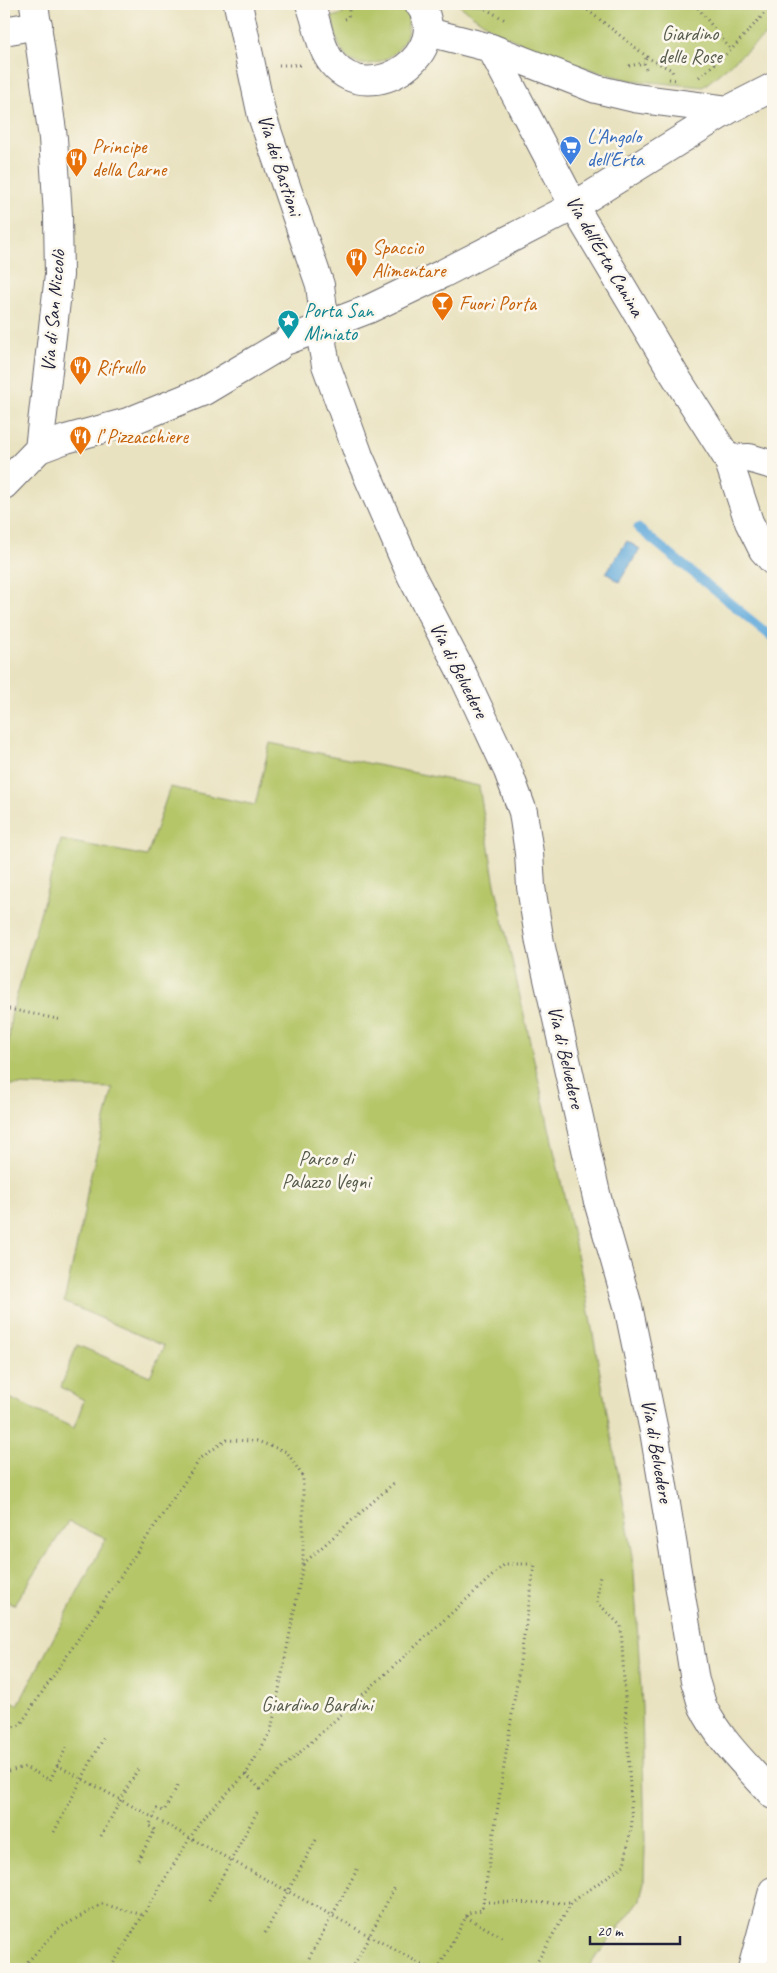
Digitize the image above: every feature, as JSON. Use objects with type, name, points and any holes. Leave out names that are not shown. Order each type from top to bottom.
[{"type":"street","name":"Via dei Bastioni","points":[[238,4],[262,116],[320,285],[325,326]]},
{"type":"street","points":[[310,4],[323,45],[334,65],[350,78],[359,81],[378,81],[400,71],[420,51],[428,32],[428,22],[419,4]]},
{"type":"street","points":[[4,31],[36,14]]},
{"type":"street","name":"Via di San Niccolò","points":[[36,14],[53,138],[59,246],[59,275],[39,449]]},
{"type":"street","points":[[428,32],[491,48],[596,89],[671,103],[728,110]]},
{"type":"street","name":"Via dell'Erta Canina","points":[[491,48],[574,206],[674,374],[728,459],[749,522],[763,550],[773,561]]},
{"type":"street","points":[[4,485],[39,449],[66,439],[128,422],[204,391],[283,344],[369,309],[442,274],[574,206],[728,110],[773,87]]},
{"type":"street","name":"Via di Belvedere","points":[[325,326],[322,343],[326,365],[359,456],[411,575],[464,677],[508,771],[523,812],[529,853],[531,888],[540,943],[597,1198],[628,1306],[654,1431],[696,1681],[703,1706],[714,1725],[739,1757],[773,1795]]},
{"type":"street","points":[[728,459],[749,458],[773,465]]},
{"type":"street","points":[[752,1969],[773,1891]]},
{"type":"path","points":[[580,4],[650,59],[672,70]]},
{"type":"path","points":[[695,4],[731,50]]},
{"type":"path","points":[[692,78],[700,77],[731,50],[773,4]]},
{"type":"path","points":[[251,65],[334,65]]},
{"type":"path","points":[[669,80],[684,79]]},
{"type":"path","points":[[4,1008],[62,1020]]},
{"type":"path","points":[[4,1729],[20,1725],[200,1458],[226,1440],[257,1441],[287,1452],[303,1476],[303,1564],[271,1731],[246,1774],[201,1820],[110,1969]]},
{"type":"path","points":[[303,1564],[396,1482]]},
{"type":"path","points":[[246,1774],[260,1790],[506,1564],[535,1564],[482,1910],[468,1913],[438,1969]]},
{"type":"path","points":[[533,1969],[571,1903],[624,1865],[632,1823],[621,1626],[597,1602],[600,1574]]},
{"type":"path","points":[[54,1832],[104,1737]]},
{"type":"path","points":[[4,1772],[25,1767],[50,1780],[68,1744]]},
{"type":"path","points":[[57,1765],[430,1969]]},
{"type":"path","points":[[101,1836],[139,1767]]},
{"type":"path","points":[[138,1860],[155,1830],[149,1826],[153,1818],[158,1809],[164,1811],[178,1786]]},
{"type":"path","points":[[209,1901],[257,1812]]},
{"type":"path","points":[[265,1933],[316,1840]]},
{"type":"path","points":[[309,1958],[359,1866]]},
{"type":"path","points":[[352,1969],[395,1887]]},
{"type":"path","points":[[483,1902],[571,1903]]},
{"type":"path","points":[[21,1969],[58,1929],[102,1904],[143,1915]]},
{"type":"path","points":[[466,1917],[504,1938]]},
{"type":"green space","points":[[340,4],[398,4],[408,16],[408,28],[402,45],[387,58],[378,62],[359,64],[350,60],[339,46],[332,17],[343,14]]},
{"type":"green space","name":"Giardino delle Rose","points":[[457,4],[773,4],[773,29],[703,87],[629,80],[561,61],[495,31]]},
{"type":"green space","points":[[270,743],[479,786],[494,879],[585,1290],[633,1556],[642,1707],[644,1882],[640,1900],[587,1969],[4,1969],[4,1699],[18,1705],[106,1539],[68,1522],[14,1605],[4,1600],[5,1396],[74,1428],[84,1400],[61,1387],[77,1345],[150,1376],[164,1346],[64,1302],[84,1213],[88,1186],[113,1088],[5,1085],[11,1016],[61,840],[147,856],[170,787],[255,805]]},
{"type":"water","points":[[627,541],[640,549],[619,582],[606,573]]},
{"type":"waterway","points":[[638,528],[773,638]]},
{"type":"place","name":"L'Angolo dell'Erta","points":[[571,166]]},
{"type":"place","name":"Principe della Carne","points":[[76,177]]},
{"type":"place","name":"Spaccio Alimentare","points":[[356,277]]},
{"type":"place","name":"Fuori Porta","points":[[443,322]]},
{"type":"place","name":"Porta San Miniato","points":[[288,340]]},
{"type":"place","name":"Rifrullo","points":[[80,386]]},
{"type":"place","name":"l’ Pizzacchiere","points":[[80,455]]},
{"type":"park label","name":"Parco di Palazzo Vegni","points":[[326,1170]]},
{"type":"park label","name":"Giardino Bardini","points":[[317,1704]]}]
